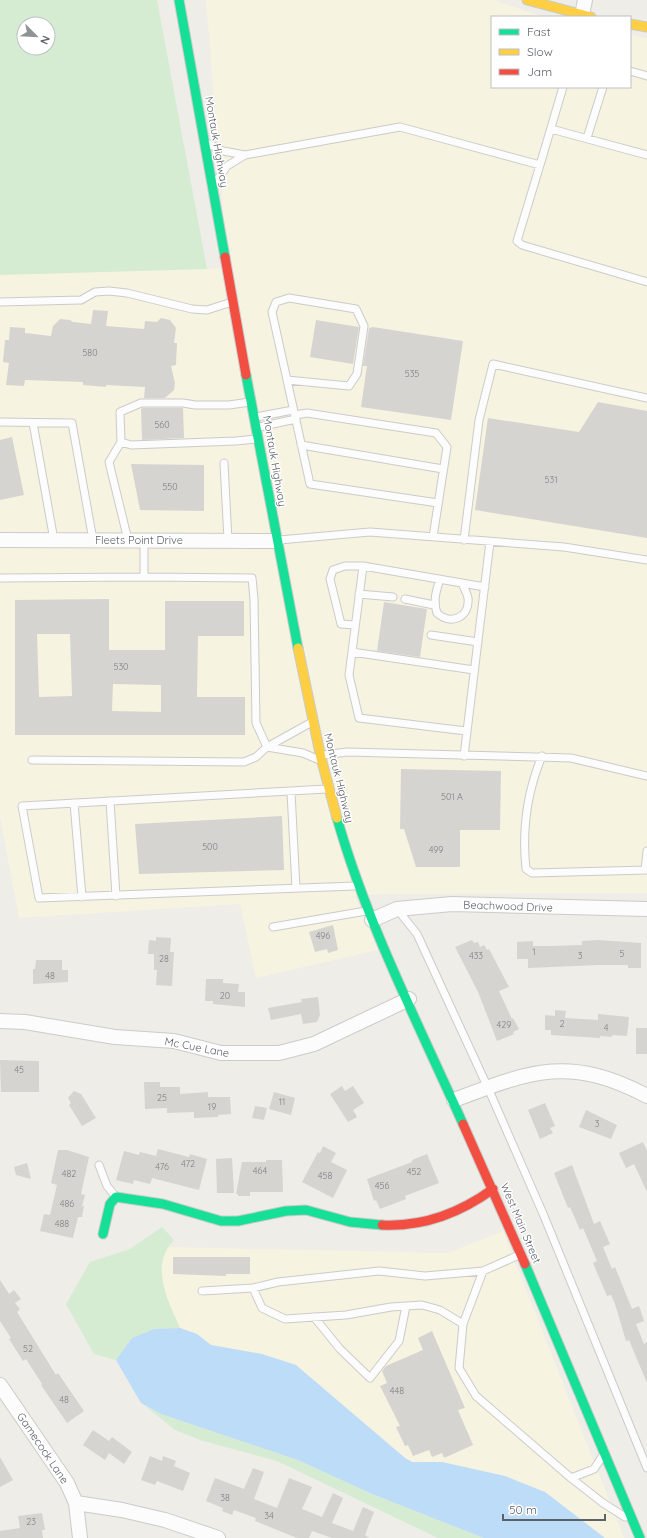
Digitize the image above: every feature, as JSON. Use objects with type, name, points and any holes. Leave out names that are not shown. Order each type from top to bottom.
[{"type":"main road","name":"Montauk Highway","points":[[179,0],[277,541],[321,759],[328,789],[358,886],[370,915]]},
{"type":"main road","points":[[527,0],[585,16]]},
{"type":"main road","points":[[631,24],[647,27]]},
{"type":"main road","name":"West Main Street","points":[[370,915],[493,1189],[640,1538]]},
{"type":"main road","points":[[103,1234],[110,1204],[116,1197],[159,1203],[210,1219],[227,1221],[246,1221],[277,1212],[295,1209],[320,1212],[348,1221],[376,1226],[404,1226],[432,1221],[453,1213],[482,1197],[493,1189]]},
{"type":"street","points":[[585,0],[585,16]]},
{"type":"street","name":"Fleets Point Drive","points":[[0,540],[277,541]]},
{"type":"street","name":"Beachwood Drive","points":[[370,915],[398,909],[452,904],[647,909]]},
{"type":"street","name":"Mc Cue Lane","points":[[0,1021],[25,1022],[115,1037],[174,1041],[222,1053],[279,1053],[314,1044],[408,999]]},
{"type":"street","points":[[454,1100],[516,1077],[539,1073],[574,1071],[602,1077],[630,1087],[647,1096]]},
{"type":"street","name":"Gamecock Lane","points":[[0,1385],[67,1483],[76,1503],[80,1538]]},
{"type":"street","points":[[76,1503],[122,1510],[165,1520],[218,1538]]},
{"type":"lane","points":[[631,71],[647,76]]},
{"type":"lane","points":[[563,88],[517,241],[522,245],[647,282]]},
{"type":"lane","points":[[587,138],[603,88]]},
{"type":"lane","points":[[205,141],[223,151],[245,155],[400,127],[540,165]]},
{"type":"lane","points":[[551,129],[647,156]]},
{"type":"lane","points":[[213,189],[225,168],[245,155]]},
{"type":"lane","points":[[0,302],[81,300],[95,292],[109,291],[127,293],[192,309],[207,310],[234,301]]},
{"type":"lane","points":[[287,380],[349,386],[357,374],[364,326],[356,309],[289,298],[276,302],[272,312],[287,380],[302,445],[310,484],[438,503]]},
{"type":"lane","points":[[464,540],[479,420],[493,364],[647,398]]},
{"type":"lane","points":[[128,540],[109,462],[121,442],[120,412],[141,403],[183,402],[195,405],[229,405],[252,401]]},
{"type":"lane","points":[[255,417],[307,413],[436,433],[447,447],[433,537]]},
{"type":"lane","points":[[256,427],[295,415]]},
{"type":"lane","points":[[0,422],[72,423],[93,540]]},
{"type":"lane","points":[[33,423],[54,540]]},
{"type":"lane","points":[[121,442],[132,445],[259,439]]},
{"type":"lane","points":[[302,445],[444,469]]},
{"type":"lane","points":[[224,464],[228,540]]},
{"type":"lane","points":[[277,541],[370,532],[564,548],[647,560]]},
{"type":"lane","points":[[144,540],[144,577]]},
{"type":"lane","points":[[464,756],[490,542]]},
{"type":"lane","points":[[355,625],[341,624],[330,579],[333,570],[345,566],[363,566],[485,587]]},
{"type":"lane","points":[[363,566],[349,675],[359,718],[466,731]]},
{"type":"lane","points":[[1,578],[252,578],[254,599],[256,723],[267,747]]},
{"type":"lane","points":[[440,579],[434,605],[437,614],[450,620],[459,619],[464,615],[468,605],[468,596],[462,583]]},
{"type":"lane","points":[[359,594],[393,597]]},
{"type":"lane","points":[[405,599],[434,605]]},
{"type":"lane","points":[[431,635],[478,642]]},
{"type":"lane","points":[[352,652],[474,670]]},
{"type":"lane","points":[[32,760],[244,762],[256,758],[267,747],[314,721]]},
{"type":"lane","points":[[267,747],[303,753],[321,759],[347,752],[464,756],[542,756],[571,758],[647,776]]},
{"type":"lane","points":[[542,756],[533,779],[523,842],[526,869],[532,873],[646,870],[647,851]]},
{"type":"lane","points":[[328,789],[22,806],[39,898],[358,886]]},
{"type":"lane","points":[[291,792],[296,888]]},
{"type":"lane","points":[[110,801],[116,896]]},
{"type":"lane","points":[[74,803],[82,897]]},
{"type":"lane","points":[[398,909],[417,934],[488,1088],[544,1216],[647,1468]]},
{"type":"lane","points":[[273,927],[370,915]]},
{"type":"lane","points":[[99,1165],[107,1186],[116,1197]]},
{"type":"lane","points":[[202,1291],[253,1288],[278,1282],[379,1271],[425,1276],[483,1271],[521,1254]]},
{"type":"lane","points":[[483,1271],[463,1324],[459,1368],[476,1396],[603,1504],[633,1522]]},
{"type":"lane","points":[[253,1288],[262,1308],[285,1319],[346,1315],[422,1305],[440,1310],[463,1324]]},
{"type":"lane","points":[[314,1317],[340,1349],[370,1378],[399,1341],[406,1306]]},
{"type":"lane","points":[[571,1478],[594,1469],[601,1461],[603,1449]]},
{"type":"shaded area","points":[[206,0],[493,0],[542,16],[491,16],[491,88],[631,88],[631,35],[647,38],[647,893],[385,894],[355,896],[378,950],[256,978],[240,904],[19,918],[0,817],[0,275],[228,268]]},
{"type":"shaded area","points":[[503,1231],[624,1538],[605,1538],[545,1492],[442,1462],[412,1462],[405,1458],[358,1418],[262,1354],[211,1345],[197,1334],[180,1328],[167,1298],[160,1271],[166,1247],[448,1253]]},
{"type":"green space","points":[[0,0],[157,0],[207,269],[0,275]]},
{"type":"green space","points":[[162,1227],[174,1240],[167,1250],[163,1260],[162,1272],[166,1295],[180,1328],[154,1329],[132,1338],[116,1360],[94,1354],[66,1304],[90,1262],[130,1249]]},
{"type":"green space","points":[[144,1405],[161,1414],[298,1460],[372,1494],[484,1538],[438,1538],[277,1461],[203,1441],[175,1430]]},
{"type":"water","points":[[180,1328],[197,1334],[211,1345],[262,1354],[296,1365],[405,1458],[412,1462],[442,1462],[505,1476],[545,1492],[605,1538],[484,1538],[372,1494],[298,1460],[161,1414],[141,1403],[116,1360],[132,1338],[154,1329]]},
{"type":"building","points":[[93,310],[108,311],[106,326],[144,329],[145,321],[157,322],[161,318],[170,320],[176,328],[174,343],[177,343],[176,365],[171,366],[175,383],[174,390],[165,398],[144,398],[145,387],[106,385],[106,387],[83,385],[83,382],[25,380],[24,386],[6,385],[9,363],[3,362],[5,340],[9,340],[10,327],[25,328],[25,333],[51,336],[53,326],[60,319],[91,324]]},
{"type":"building","points":[[316,320],[359,327],[353,364],[310,357]]},
{"type":"building","points":[[373,327],[463,341],[451,420],[361,407],[367,366],[363,366],[369,328]]},
{"type":"building","points":[[598,402],[647,411],[647,538],[475,510],[488,418],[579,432]]},
{"type":"building","points":[[183,408],[184,438],[142,440],[141,409]]},
{"type":"building","points":[[12,437],[24,495],[0,500],[0,440]]},
{"type":"building","points":[[131,464],[204,465],[204,511],[140,510]]},
{"type":"building","points":[[109,599],[109,650],[165,650],[165,601],[244,601],[244,636],[198,636],[197,697],[245,697],[245,735],[15,735],[15,600]],"holes":[[[37,634],[70,634],[72,696],[39,697]],[[113,684],[161,685],[161,712],[112,711]]]},
{"type":"building","points":[[384,602],[427,609],[420,657],[377,651]]},
{"type":"building","points":[[401,769],[501,771],[500,830],[460,830],[460,867],[416,867],[404,829],[400,829]]},
{"type":"building","points":[[282,816],[284,870],[139,874],[135,824]]},
{"type":"building","points":[[333,925],[338,950],[328,953],[327,949],[315,952],[309,932]]},
{"type":"building","points":[[156,937],[171,938],[170,952],[174,952],[172,986],[156,985],[157,970],[154,970],[154,954],[148,954],[149,940],[156,941]]},
{"type":"building","points":[[472,940],[474,943],[478,942],[480,947],[484,945],[487,950],[489,949],[509,987],[499,991],[512,1019],[513,1018],[519,1029],[513,1032],[514,1034],[497,1041],[478,992],[455,947]]},
{"type":"building","points":[[598,940],[641,943],[641,968],[628,968],[628,965],[598,965],[528,968],[528,959],[517,959],[517,942],[533,941],[533,946],[550,946],[582,945],[582,941]]},
{"type":"building","points":[[36,960],[62,960],[62,970],[68,970],[68,982],[33,984],[33,969],[35,969]]},
{"type":"building","points":[[206,979],[223,979],[223,983],[239,984],[238,992],[245,992],[245,1007],[213,1004],[213,1001],[205,1001]]},
{"type":"building","points":[[318,997],[320,1015],[317,1022],[303,1024],[301,1014],[271,1020],[268,1008],[302,1002],[301,999]]},
{"type":"building","points":[[555,1010],[566,1011],[565,1018],[598,1020],[598,1014],[629,1017],[627,1036],[612,1035],[612,1037],[600,1036],[600,1038],[551,1035],[551,1030],[545,1030],[545,1015],[555,1016]]},
{"type":"building","points":[[636,1028],[647,1028],[647,1054],[636,1054]]},
{"type":"building","points":[[0,1060],[39,1061],[39,1092],[1,1092]]},
{"type":"building","points":[[144,1082],[160,1082],[160,1087],[180,1087],[180,1094],[208,1092],[208,1097],[230,1097],[231,1114],[218,1115],[218,1117],[194,1118],[194,1112],[167,1113],[167,1108],[145,1109]]},
{"type":"building","points":[[342,1086],[345,1091],[353,1086],[364,1103],[353,1110],[357,1117],[348,1122],[330,1094]]},
{"type":"building","points":[[74,1091],[81,1094],[96,1118],[82,1126],[69,1105],[71,1103],[68,1098]]},
{"type":"building","points":[[274,1092],[295,1098],[291,1115],[269,1109]]},
{"type":"building","points":[[545,1103],[555,1126],[550,1128],[553,1133],[540,1139],[528,1110]]},
{"type":"building","points":[[255,1106],[267,1108],[264,1120],[252,1118]]},
{"type":"building","points":[[586,1110],[617,1125],[611,1139],[579,1127]]},
{"type":"building","points":[[643,1142],[647,1151],[647,1192],[634,1164],[626,1168],[619,1153]]},
{"type":"building","points":[[323,1146],[336,1153],[331,1162],[347,1170],[333,1198],[302,1182],[318,1152],[320,1153]]},
{"type":"building","points":[[158,1149],[189,1157],[190,1154],[207,1159],[199,1190],[152,1178],[150,1184],[134,1180],[133,1184],[116,1180],[124,1151],[139,1155],[140,1152],[156,1156]]},
{"type":"building","points":[[58,1150],[67,1150],[89,1157],[81,1194],[85,1195],[82,1206],[84,1206],[82,1217],[78,1217],[73,1238],[40,1231],[44,1214],[50,1215],[57,1185],[51,1183]]},
{"type":"building","points":[[427,1154],[439,1183],[405,1196],[406,1199],[380,1209],[376,1200],[374,1201],[367,1179],[412,1162],[412,1160]]},
{"type":"building","points":[[232,1158],[234,1193],[217,1193],[216,1159]]},
{"type":"building","points":[[266,1160],[282,1160],[283,1192],[250,1192],[250,1196],[238,1196],[238,1194],[236,1194],[242,1162],[266,1162]]},
{"type":"building","points":[[27,1163],[31,1179],[16,1175],[14,1167]]},
{"type":"building","points":[[572,1165],[594,1224],[600,1221],[610,1244],[603,1247],[612,1269],[615,1267],[632,1309],[639,1306],[644,1321],[636,1324],[644,1344],[647,1342],[647,1383],[629,1340],[626,1341],[611,1295],[607,1296],[593,1263],[597,1261],[583,1228],[580,1230],[570,1207],[568,1208],[554,1173]]},
{"type":"building","points":[[173,1257],[250,1257],[250,1274],[226,1274],[226,1276],[173,1274]]},
{"type":"building","points":[[0,1280],[9,1294],[14,1290],[21,1299],[15,1303],[20,1309],[17,1312],[56,1375],[58,1373],[84,1411],[67,1423],[41,1385],[42,1384],[26,1359],[23,1361],[0,1321]]},
{"type":"building","points":[[432,1331],[465,1408],[458,1410],[473,1445],[444,1458],[442,1453],[432,1457],[429,1450],[413,1456],[408,1445],[405,1446],[396,1427],[400,1426],[380,1386],[387,1383],[382,1371],[386,1366],[423,1350],[418,1338]]},
{"type":"building","points":[[93,1430],[109,1441],[112,1437],[132,1452],[124,1464],[109,1453],[105,1460],[83,1445]]},
{"type":"building","points":[[150,1456],[162,1461],[163,1456],[176,1461],[174,1466],[190,1473],[183,1491],[157,1481],[155,1485],[141,1480]]},
{"type":"building","points":[[0,1457],[13,1480],[0,1487]]},
{"type":"building","points":[[253,1468],[264,1472],[254,1499],[277,1508],[289,1478],[312,1487],[302,1509],[322,1517],[333,1493],[343,1498],[332,1523],[353,1531],[363,1507],[374,1512],[365,1535],[369,1538],[332,1538],[312,1531],[309,1538],[297,1538],[255,1521],[256,1518],[234,1510],[232,1515],[222,1511],[223,1508],[206,1501],[215,1478],[244,1489]]},
{"type":"building","points":[[42,1513],[45,1530],[42,1530],[43,1538],[0,1538],[0,1531],[20,1528],[18,1516]]},
{"type":"traffic: fast","points":[[179,0],[225,257]]},
{"type":"traffic: fast","points":[[246,375],[298,648]]},
{"type":"traffic: fast","points":[[337,818],[349,857],[378,935],[463,1124]]},
{"type":"traffic: fast","points":[[103,1234],[110,1204],[116,1197],[163,1204],[221,1221],[238,1221],[286,1211],[306,1210],[350,1222],[382,1225]]},
{"type":"traffic: fast","points":[[525,1264],[640,1538]]},
{"type":"traffic: slow","points":[[527,0],[587,16]]},
{"type":"traffic: slow","points":[[631,24],[647,27]]},
{"type":"traffic: slow","points":[[298,648],[321,758],[337,818]]},
{"type":"traffic: jam","points":[[225,257],[246,375]]},
{"type":"traffic: jam","points":[[463,1124],[525,1264]]},
{"type":"traffic: jam","points":[[382,1225],[412,1224],[440,1217],[468,1205],[493,1189]]}]
